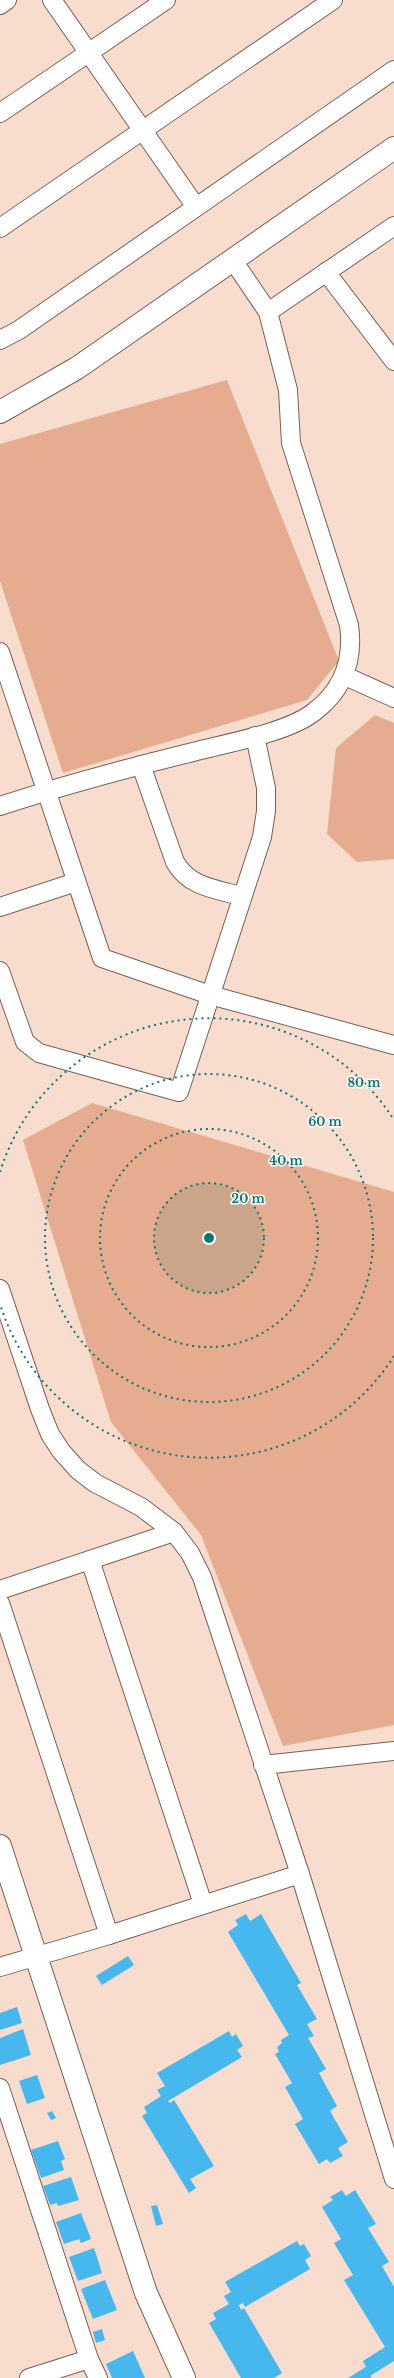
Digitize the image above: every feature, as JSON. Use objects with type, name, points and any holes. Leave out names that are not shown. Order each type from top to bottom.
[{"type":"street","points":[[0,5],[8,0]]},
{"type":"street","points":[[52,0],[196,207]]},
{"type":"street","points":[[0,113],[166,0]]},
{"type":"street","points":[[0,228],[333,0]]},
{"type":"street","points":[[0,340],[19,330],[394,70]]},
{"type":"street","points":[[0,412],[77,368],[394,148]]},
{"type":"street","points":[[268,312],[394,226]]},
{"type":"street","points":[[0,806],[141,765],[255,736],[292,724],[313,714],[328,701],[345,676],[350,658],[351,641],[349,625],[291,443],[288,390],[268,312],[232,259]]},
{"type":"street","points":[[326,272],[394,361]]},
{"type":"street","points":[[0,652],[5,686],[48,791],[76,882],[102,958],[210,995],[394,1044]]},
{"type":"street","points":[[345,676],[394,698]]},
{"type":"street","points":[[0,971],[25,1042],[39,1053],[179,1092],[241,896],[262,837],[266,811],[266,788],[255,736]]},
{"type":"street","points":[[141,765],[175,862],[181,873],[194,883],[241,896]]},
{"type":"street","points":[[0,907],[76,882]]},
{"type":"street","points":[[0,1289],[3,1309],[40,1409],[50,1434],[61,1451],[78,1470],[95,1483],[141,1507],[174,1532],[190,1553],[202,1577],[300,1874],[394,2179]]},
{"type":"street","points":[[0,1590],[174,1532]]},
{"type":"street","points":[[90,1560],[203,1904]]},
{"type":"street","points":[[0,1603],[109,1935]]},
{"type":"street","points":[[263,1765],[394,1751]]},
{"type":"street","points":[[0,1846],[146,2293],[184,2378]]},
{"type":"street","points":[[0,1967],[36,1955],[109,1935],[300,1874]]},
{"type":"street","points":[[0,2088],[89,2359],[98,2378]]},
{"type":"street","points":[[29,2378],[89,2359]]},
{"type":"shaded area","points":[[227,380],[339,661],[307,700],[63,773],[0,581],[0,444]]},
{"type":"shaded area","points":[[375,715],[394,723],[394,859],[357,862],[327,834],[336,748]]},
{"type":"shaded area","points":[[92,1103],[394,1192],[394,1725],[283,1746],[201,1535],[111,1422],[23,1140]]},
{"type":"building","points":[[246,1914],[250,1921],[261,1914],[301,1983],[297,1985],[317,2019],[307,2024],[314,2036],[308,2038],[326,2069],[319,2073],[337,2106],[330,2111],[348,2142],[338,2148],[343,2156],[330,2163],[327,2159],[319,2164],[295,2124],[303,2119],[285,2087],[292,2083],[275,2054],[279,2052],[277,2047],[282,2043],[281,2040],[289,2035],[228,1932],[238,1925],[235,1920]]},
{"type":"building","points":[[128,1956],[134,1965],[102,1985],[96,1976]]},
{"type":"building","points":[[17,2007],[22,2023],[0,2030],[0,2013]]},
{"type":"building","points":[[23,2029],[31,2055],[0,2065],[0,2038]]},
{"type":"building","points":[[229,2031],[232,2037],[236,2034],[243,2046],[237,2050],[242,2057],[168,2101],[170,2103],[174,2100],[214,2166],[190,2179],[196,2188],[189,2193],[142,2116],[147,2113],[144,2107],[161,2096],[157,2090],[165,2086],[157,2073]]},
{"type":"building","points":[[37,2075],[45,2098],[27,2104],[19,2081]]},
{"type":"building","points":[[52,2111],[56,2118],[51,2120],[47,2113]]},
{"type":"building","points":[[58,2141],[65,2159],[61,2161],[64,2170],[41,2178],[31,2150]]},
{"type":"building","points":[[71,2177],[79,2200],[58,2206],[57,2203],[50,2205],[43,2186]]},
{"type":"building","points":[[342,2190],[346,2196],[355,2190],[376,2224],[368,2228],[389,2262],[382,2266],[394,2287],[394,2361],[370,2376],[372,2378],[348,2378],[366,2367],[363,2361],[385,2347],[344,2280],[353,2275],[334,2243],[341,2239],[322,2207],[333,2200],[330,2197]]},
{"type":"building","points":[[157,2205],[163,2224],[156,2226],[151,2206]]},
{"type":"building","points":[[81,2213],[91,2239],[81,2243],[79,2239],[64,2244],[56,2222]]},
{"type":"building","points":[[297,2241],[300,2246],[304,2244],[311,2256],[305,2260],[310,2269],[245,2307],[243,2303],[239,2305],[241,2310],[244,2308],[282,2373],[274,2378],[241,2378],[209,2323],[216,2319],[213,2313],[229,2304],[224,2296],[231,2292],[225,2282]]},
{"type":"building","points":[[94,2248],[102,2273],[78,2281],[69,2257]]},
{"type":"building","points":[[105,2280],[117,2310],[93,2319],[81,2289]]},
{"type":"building","points":[[102,2329],[105,2340],[96,2343],[93,2332]]},
{"type":"building","points":[[133,2351],[145,2378],[112,2378],[106,2364]]}]
